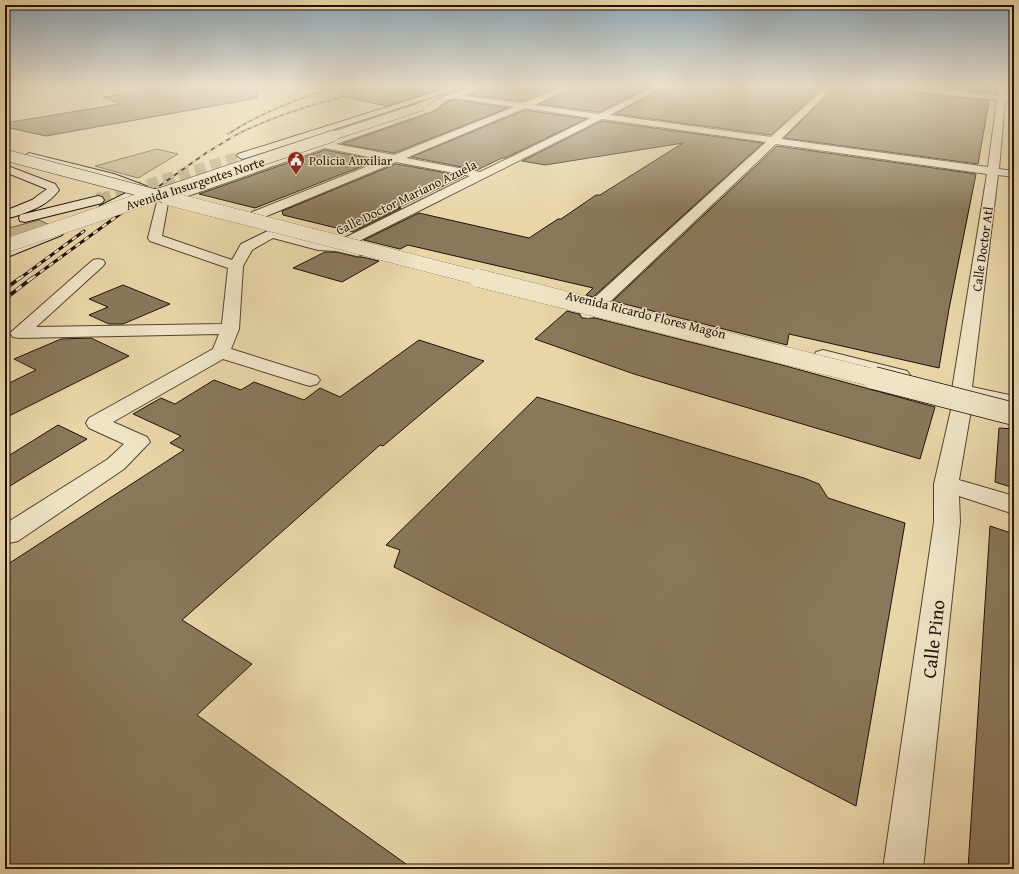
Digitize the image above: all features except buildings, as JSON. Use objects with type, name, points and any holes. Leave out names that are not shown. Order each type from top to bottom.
[{"type":"street","name":"Avenida Insurgentes Norte","points":[[242,156],[331,128]]},
{"type":"street","name":"Avenida Insurgentes Norte","points":[[5,246],[358,128]]},
{"type":"street","name":"Avenida Insurgentes Norte","points":[[236,266],[155,238],[162,201],[374,128]]},
{"type":"street","points":[[257,215],[470,128]]},
{"type":"street","name":"Calle Doctor Mariano Azuela","points":[[343,244],[480,175],[579,128]]},
{"type":"street","points":[[682,128],[1014,174]]},
{"type":"street","points":[[594,308],[786,128]]},
{"type":"street","name":"Calle Doctor Atl","points":[[962,400],[1000,128]]},
{"type":"street","points":[[324,145],[480,175]]},
{"type":"street","name":"Avenida Insurgentes Norte","points":[[5,150],[125,180],[142,188],[137,193],[48,237],[5,254]]},
{"type":"street","name":"Avenida Ricardo Flores Magón","points":[[5,155],[102,182],[1014,414]]},
{"type":"street","points":[[32,178],[61,174],[70,171],[72,167]]},
{"type":"street","points":[[5,168],[52,186],[62,186],[92,177],[110,176]]},
{"type":"street","points":[[5,215],[23,210],[44,199],[62,186]]},
{"type":"street","name":"Avenida Ricardo Flores Magón","points":[[181,195],[257,215],[318,246],[343,244]]},
{"type":"street","points":[[5,223],[98,200]]},
{"type":"street","points":[[9,534],[116,464],[139,442],[97,423],[221,352],[230,329],[236,266],[246,247],[282,227]]},
{"type":"street","name":"Avenida Ricardo Flores Magón","points":[[282,227],[594,308],[962,400],[1014,423]]},
{"type":"street","points":[[98,263],[19,333],[230,329]]},
{"type":"street","points":[[221,352],[310,380]]},
{"type":"street","name":"Avenida Ricardo Flores Magón","points":[[962,400],[1014,402]]},
{"type":"street","name":"Calle Pino","points":[[903,869],[947,522],[946,484],[962,400]]},
{"type":"street","points":[[946,484],[1014,505]]},
{"type":"shaded area","points":[[157,149],[178,154],[138,178],[95,166]]},
{"type":"shaded area","points":[[39,220],[54,227],[5,248],[5,229]]},
{"type":"tunnel","points":[[102,198],[242,156]]},
{"type":"tunnel","points":[[98,200],[102,198]]},
{"type":"railway","points":[[228,134],[238,128]]},
{"type":"railway","points":[[234,136],[252,128]]},
{"type":"railway","points":[[141,199],[206,153],[234,136]]},
{"type":"railway","points":[[31,279],[142,198]]},
{"type":"railway","points":[[19,279],[84,231]]},
{"type":"railway","points":[[5,289],[20,278]]},
{"type":"railway","points":[[5,299],[32,278]]},
{"type":"place","name":"Policia Auxiliar","points":[[296,175]]}]
